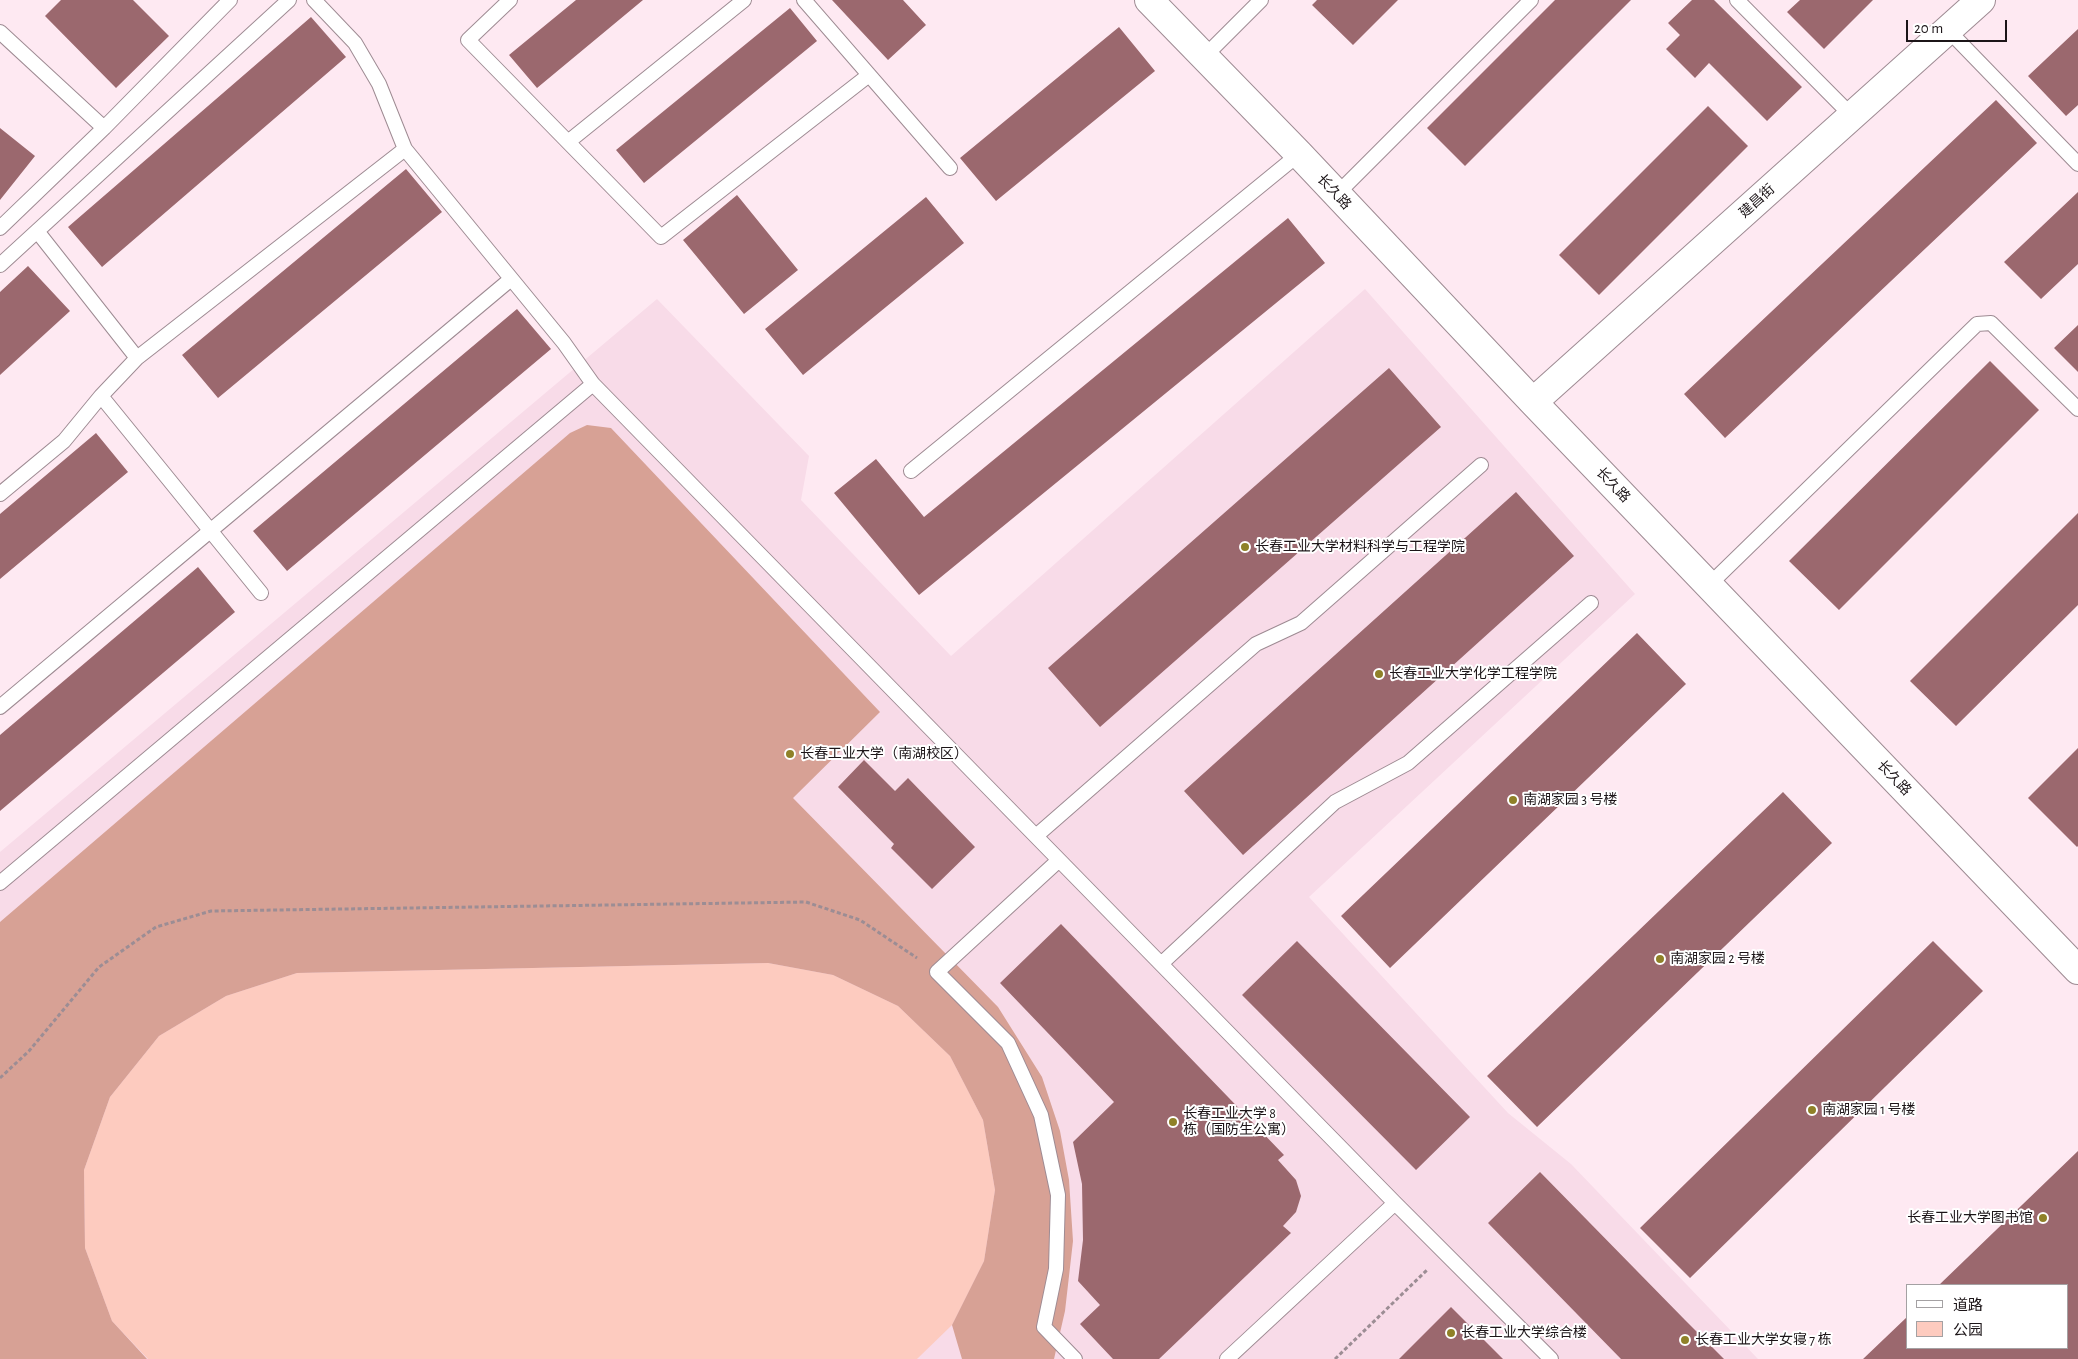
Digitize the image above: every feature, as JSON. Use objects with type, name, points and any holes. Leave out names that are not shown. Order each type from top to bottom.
[{"type":"street","name":"长久路","points":[[1149,0],[1299,154],[2078,970]]},
{"type":"street","name":"建昌街","points":[[1534,402],[1981,0]]},
{"type":"lane","points":[[0,228],[104,128],[230,0]]},
{"type":"lane","points":[[0,265],[288,0]]},
{"type":"lane","points":[[314,0],[355,43],[379,84],[405,149],[564,343],[593,384],[1395,1203],[1551,1359]]},
{"type":"lane","points":[[510,0],[468,40],[661,237],[869,75]]},
{"type":"lane","points":[[568,142],[744,0]]},
{"type":"lane","points":[[804,0],[950,168]]},
{"type":"lane","points":[[1204,57],[1262,0]]},
{"type":"lane","points":[[1337,194],[1531,0]]},
{"type":"lane","points":[[1737,0],[1852,116]]},
{"type":"lane","points":[[1948,30],[2078,164]]},
{"type":"lane","points":[[0,32],[104,128]]},
{"type":"lane","points":[[0,494],[64,441],[101,396],[137,358],[405,149]]},
{"type":"lane","points":[[911,471],[1299,154]]},
{"type":"lane","points":[[37,231],[137,358]]},
{"type":"lane","points":[[0,707],[511,278]]},
{"type":"lane","points":[[1709,585],[1977,324],[1991,323],[2078,409]]},
{"type":"lane","points":[[0,882],[593,384]]},
{"type":"lane","points":[[101,396],[261,593]]},
{"type":"lane","points":[[1036,836],[1256,644],[1301,623],[1480,465]]},
{"type":"lane","points":[[1161,964],[1336,802],[1408,763],[1590,603]]},
{"type":"lane","points":[[1059,860],[937,972],[1008,1042],[1041,1115],[1058,1194],[1056,1269],[1044,1327],[1075,1359]]},
{"type":"lane","points":[[1227,1359],[1395,1203]]},
{"type":"path","points":[[0,1078],[29,1051],[99,966],[156,926],[211,911],[806,902],[860,920],[937,972]]},
{"type":"path","points":[[1335,1359],[1445,1252]]},
{"type":"shaded area","name":"长春工业大学（南湖校区）","points":[[1365,289],[1635,594],[1309,897],[1508,1113],[1571,1164],[1758,1359],[0,1359],[0,852],[657,299],[809,456],[801,500],[951,656]]},
{"type":"shaded area","points":[[587,425],[611,428],[880,712],[793,798],[998,1007],[1042,1077],[1060,1131],[1069,1180],[1073,1241],[1065,1311],[1054,1359],[962,1359],[952,1325],[984,1261],[995,1190],[983,1120],[950,1056],[898,1006],[833,975],[768,963],[297,973],[226,996],[159,1036],[110,1097],[84,1170],[85,1248],[112,1321],[147,1359],[0,1359],[0,922],[570,433]]},
{"type":"green space","points":[[768,963],[833,975],[898,1006],[950,1056],[983,1120],[995,1190],[984,1261],[952,1325],[917,1359],[148,1359],[112,1321],[85,1248],[84,1170],[110,1097],[159,1036],[226,996],[297,973]]},
{"type":"building","points":[[61,0],[133,0],[169,36],[116,88],[45,16]]},
{"type":"building","points":[[576,0],[643,0],[537,88],[509,55]]},
{"type":"building","points":[[832,0],[903,0],[926,25],[888,60]]},
{"type":"building","points":[[1317,0],[1398,0],[1353,45],[1312,5]]},
{"type":"building","points":[[1555,0],[1631,0],[1465,166],[1427,128]]},
{"type":"building","points":[[1692,0],[1714,0],[1802,87],[1767,121],[1709,63],[1695,78],[1666,49],[1680,35],[1668,23]]},
{"type":"building","points":[[1800,0],[1873,0],[1824,49],[1787,12]]},
{"type":"building","points":[[790,8],[817,41],[644,183],[616,150]]},
{"type":"building","points":[[311,17],[346,57],[102,267],[68,227]]},
{"type":"building","points":[[1119,27],[1155,71],[996,201],[960,158]]},
{"type":"building","points":[[2078,29],[2078,105],[2066,116],[2028,76]]},
{"type":"building","points":[[1996,100],[2037,143],[1725,438],[1684,394]]},
{"type":"building","points":[[1708,106],[1748,146],[1599,295],[1559,255]]},
{"type":"building","points":[[0,128],[35,156],[0,200]]},
{"type":"building","points":[[406,169],[442,212],[218,398],[182,355]]},
{"type":"building","points":[[2078,192],[2078,264],[2041,299],[2004,262]]},
{"type":"building","points":[[737,195],[798,270],[744,314],[683,240]]},
{"type":"building","points":[[926,197],[964,243],[803,375],[765,329]]},
{"type":"building","points":[[1288,218],[1325,263],[919,595],[834,493],[876,459],[924,517]]},
{"type":"building","points":[[28,266],[70,311],[0,375],[0,292]]},
{"type":"building","points":[[517,309],[551,349],[287,571],[253,531]]},
{"type":"building","points":[[2078,325],[2078,372],[2054,348]]},
{"type":"building","points":[[1990,361],[2039,410],[1839,610],[1789,561]]},
{"type":"building","name":"长春工业大学材料科学与工程学院","points":[[1389,368],[1441,427],[1100,727],[1048,668]]},
{"type":"building","points":[[96,433],[128,472],[0,579],[0,514]]},
{"type":"building","name":"长春工业大学化学工程学院","points":[[1516,492],[1574,556],[1243,855],[1184,791]]},
{"type":"building","points":[[2078,513],[2078,605],[1956,726],[1910,681]]},
{"type":"building","points":[[198,567],[235,612],[0,811],[0,735]]},
{"type":"building","name":"南湖家园 3 号楼","points":[[1637,633],[1686,684],[1390,968],[1341,916]]},
{"type":"building","points":[[2078,748],[2078,846],[2077,847],[2028,798]]},
{"type":"building","points":[[864,760],[895,791],[908,778],[975,847],[932,889],[891,848],[894,844],[838,787]]},
{"type":"building","name":"南湖家园 2 号楼","points":[[1783,792],[1832,843],[1537,1127],[1487,1076]]},
{"type":"building","name":"长春工业大学 8 栋（国防生公寓）","points":[[1061,924],[1284,1155],[1278,1160],[1296,1180],[1301,1196],[1296,1212],[1283,1226],[1291,1233],[1159,1359],[1113,1359],[1080,1324],[1100,1305],[1078,1281],[1083,1240],[1082,1184],[1073,1142],[1114,1102],[1000,983]]},
{"type":"building","points":[[1297,941],[1470,1117],[1416,1170],[1242,995]]},
{"type":"building","name":"南湖家园 1 号楼","points":[[1933,941],[1983,991],[1690,1278],[1640,1228]]},
{"type":"building","name":"长春工业大学图书馆","points":[[2078,1151],[2078,1359],[1863,1359],[1906,1318],[1906,1349],[2068,1349],[2068,1284],[1940,1284]]},
{"type":"building","points":[[1540,1172],[1724,1359],[1621,1359],[1488,1223]]},
{"type":"building","name":"长春工业大学综合楼","points":[[1451,1307],[1503,1359],[1399,1359]]},
{"type":"place","name":"长春工业大学材料科学与工程学院","points":[[1245,547]]},
{"type":"place","name":"长春工业大学化学工程学院","points":[[1379,674]]},
{"type":"place","name":"长春工业大学（南湖校区）","points":[[790,754]]},
{"type":"place","name":"南湖家园 3 号楼","points":[[1513,800]]},
{"type":"place","name":"南湖家园 2 号楼","points":[[1660,959]]},
{"type":"place","name":"南湖家园 1 号楼","points":[[1812,1110]]},
{"type":"place","name":"长春工业大学 8 栋（国防生公寓）","points":[[1173,1122]]},
{"type":"place","name":"长春工业大学图书馆","points":[[2043,1218]]},
{"type":"place","name":"长春工业大学综合楼","points":[[1451,1333]]},
{"type":"place","name":"长春工业大学女寝 7 栋","points":[[1685,1340]]}]
